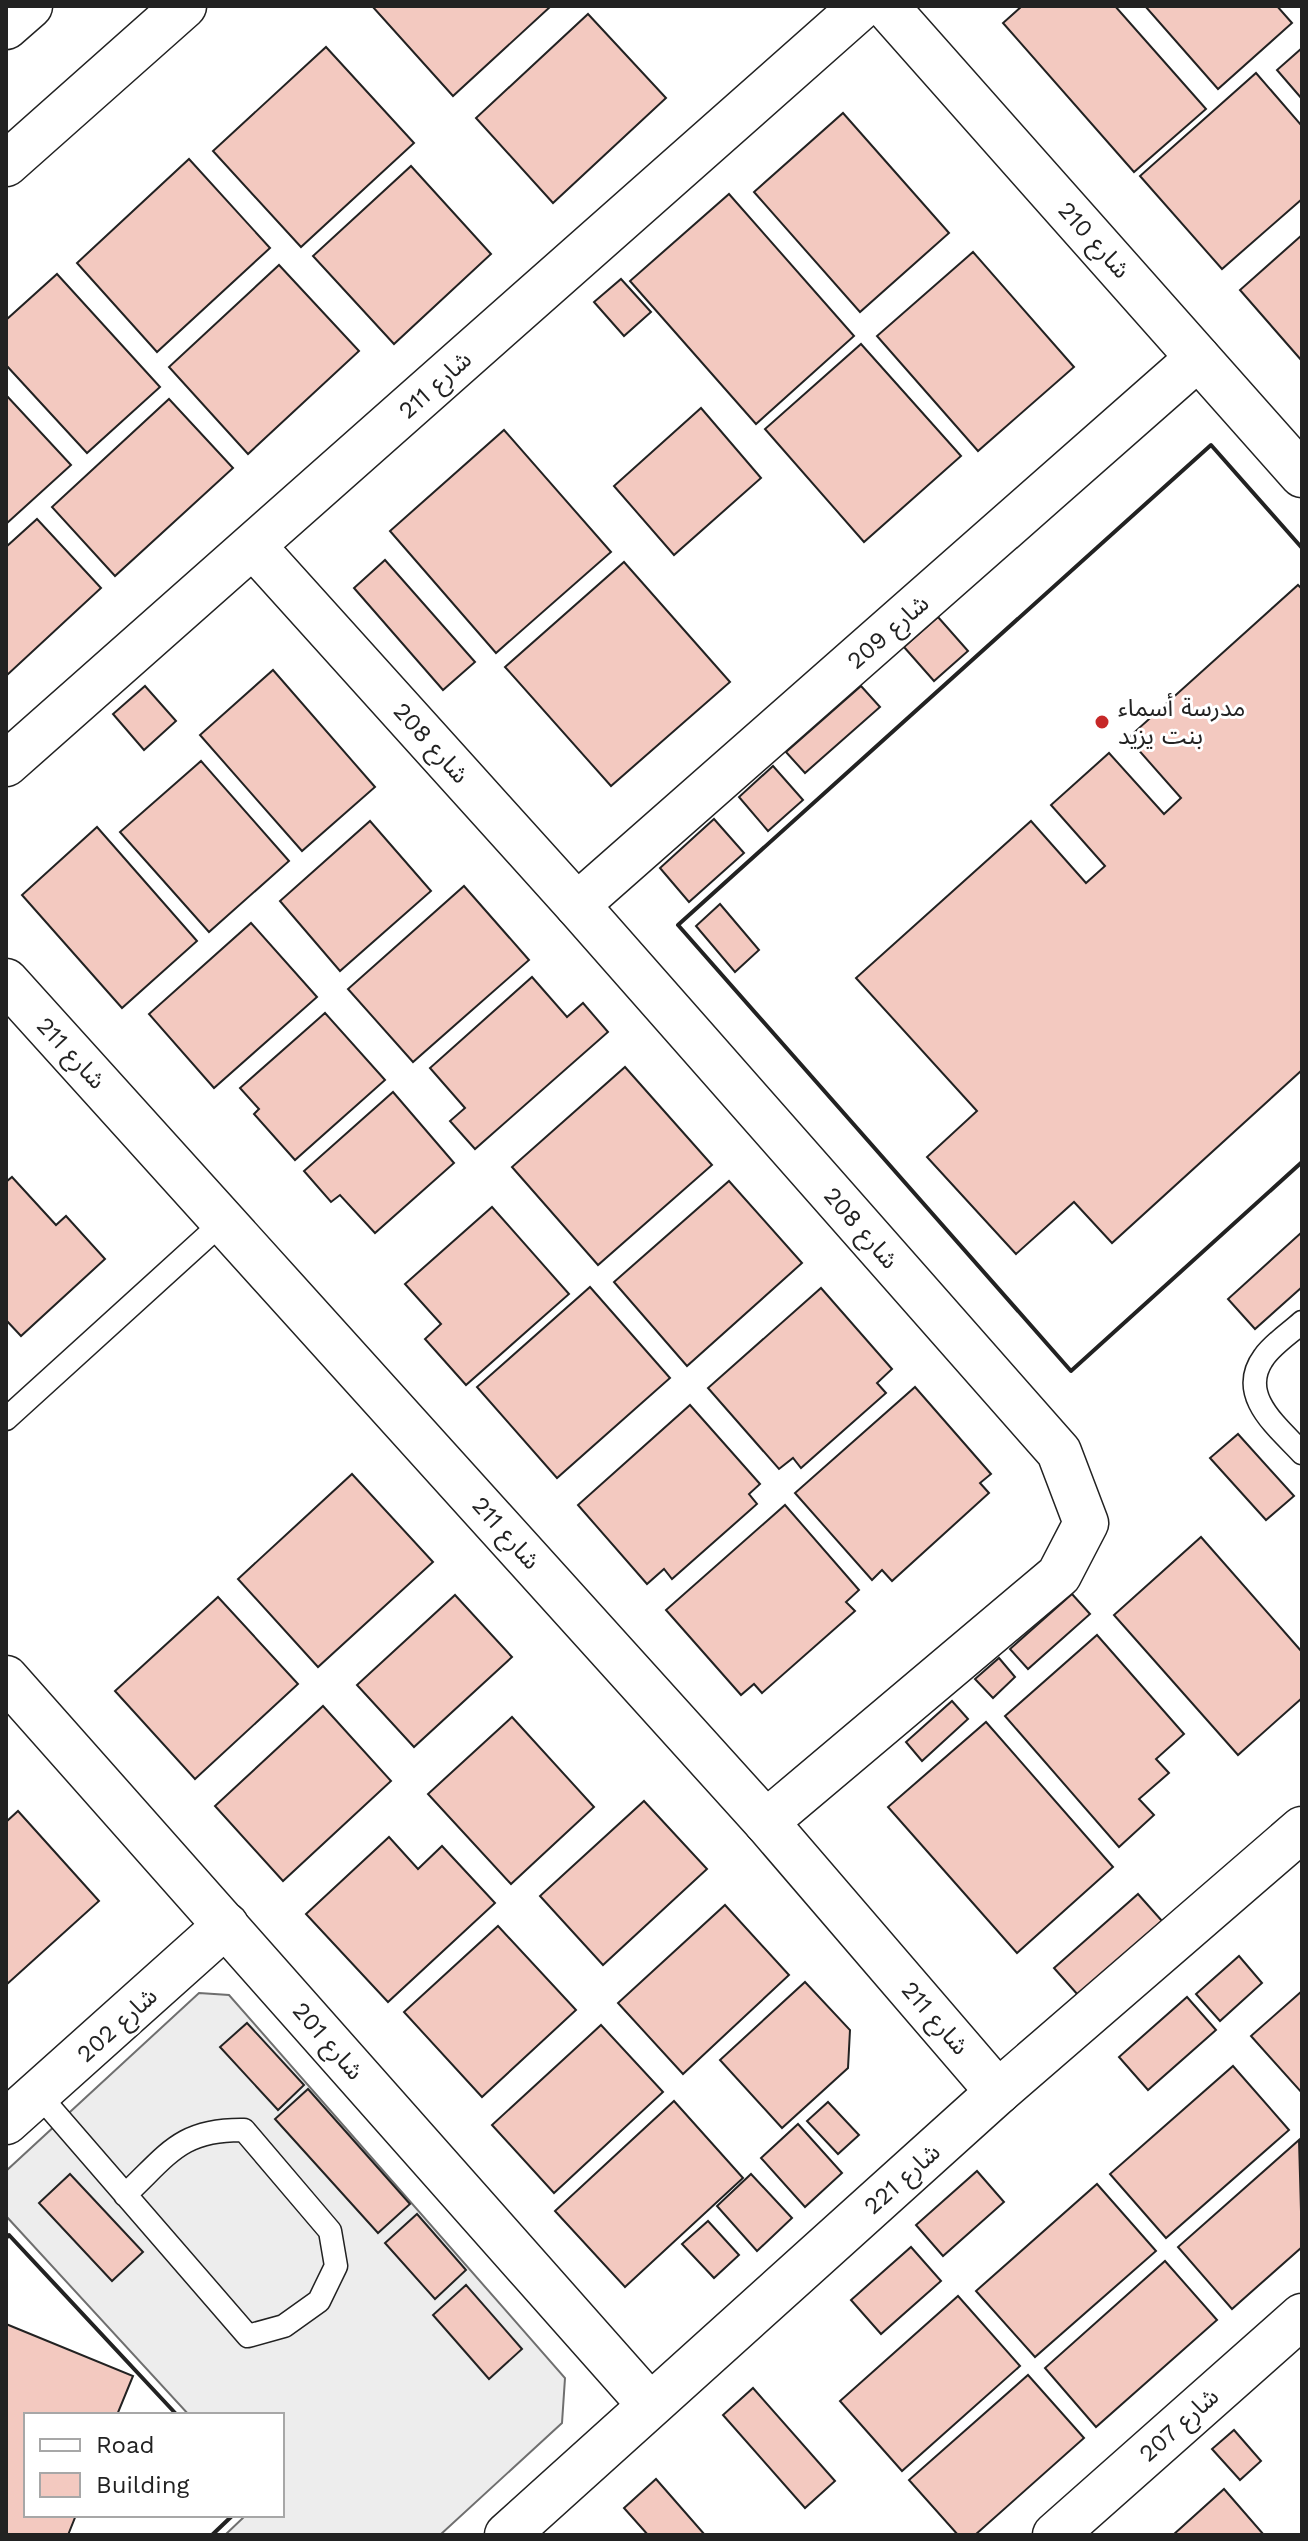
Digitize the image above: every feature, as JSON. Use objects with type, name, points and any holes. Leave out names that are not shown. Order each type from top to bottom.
[{"type":"street","points":[[6,27],[30,6]]},
{"type":"street","points":[[6,164],[184,6]]},
{"type":"street","name":"شارع 211","points":[[6,764],[862,6]]},
{"type":"street","name":"شارع 210","points":[[886,6],[1198,358],[1295,453]]},
{"type":"street","name":"شارع 209","points":[[577,905],[1198,358]]},
{"type":"street","name":"شارع 208","points":[[254,547],[577,905],[1059,1452],[1086,1523],[1059,1575],[766,1822]]},
{"type":"street","name":"شارع 211","points":[[6,981],[766,1822],[998,2092]]},
{"type":"street","name":"شارع 201","points":[[6,1678],[650,2405]]},
{"type":"street","name":"شارع 221","points":[[507,2535],[998,2092],[1302,1829]]},
{"type":"street","name":"شارع 202","points":[[22,2109],[226,1925]]},
{"type":"street","name":"شارع 207","points":[[1055,2535],[1302,2316]]},
{"type":"lane","points":[[6,1419],[225,1220]]},
{"type":"lane","points":[[1302,1322],[1263,1357],[1255,1379],[1258,1407],[1302,1453]]},
{"type":"lane","points":[[22,2109],[125,2195],[248,2336],[284,2326],[319,2301],[336,2266],[330,2231],[244,2130],[217,2129],[188,2137],[125,2195]]},
{"type":"shaded area","points":[[199,1993],[229,1995],[565,2378],[562,2423],[440,2535],[225,2535],[244,2517],[284,2517],[284,2413],[187,2413],[6,2216],[6,2171]]},
{"type":"building","points":[[372,6],[551,6],[453,96]]},
{"type":"building","points":[[1022,6],[1115,6],[1206,109],[1134,172],[1003,23]]},
{"type":"building","points":[[1145,6],[1277,6],[1292,23],[1218,89]]},
{"type":"building","points":[[588,14],[666,98],[553,203],[476,118]]},
{"type":"building","points":[[326,47],[414,143],[301,247],[213,151]]},
{"type":"building","points":[[1302,48],[1302,99],[1277,70]]},
{"type":"building","points":[[1256,73],[1302,126],[1302,199],[1222,269],[1140,176]]},
{"type":"building","points":[[843,113],[949,233],[860,312],[754,192]]},
{"type":"building","points":[[189,159],[270,248],[157,352],[77,263]]},
{"type":"building","points":[[411,166],[491,254],[394,344],[313,256]]},
{"type":"building","points":[[729,194],[854,336],[756,424],[630,281]]},
{"type":"building","points":[[1302,235],[1302,361],[1240,290]]},
{"type":"building","points":[[973,252],[1074,367],[978,451],[877,336]]},
{"type":"building","points":[[279,265],[359,351],[248,454],[169,367]]},
{"type":"building","points":[[57,274],[160,387],[87,453],[6,365],[6,320]]},
{"type":"building","points":[[621,279],[651,312],[624,336],[594,302]]},
{"type":"building","points":[[861,344],[961,456],[864,542],[765,429]]},
{"type":"building","points":[[6,395],[71,465],[6,524]]},
{"type":"building","points":[[169,399],[233,468],[115,576],[52,507]]},
{"type":"building","points":[[701,408],[761,478],[674,555],[614,486]]},
{"type":"building","points":[[504,430],[611,552],[496,653],[390,531]]},
{"type":"building","points":[[37,519],[101,588],[6,676],[6,547]]},
{"type":"building","points":[[385,560],[475,662],[443,690],[354,588]]},
{"type":"building","points":[[624,562],[730,682],[611,786],[505,667]]},
{"type":"building","points":[[1298,585],[1302,589],[1302,1070],[1112,1243],[1074,1202],[1016,1254],[927,1157],[977,1111],[856,978],[1031,821],[1086,883],[1105,866],[1051,805],[1109,753],[1164,814],[1181,798],[1128,738]]},
{"type":"building","points":[[938,617],[968,651],[934,681],[904,647]]},
{"type":"building","points":[[273,670],[375,787],[302,851],[200,735]]},
{"type":"building","points":[[145,686],[176,721],[144,750],[113,714]]},
{"type":"building","points":[[861,686],[880,707],[805,773],[786,752]]},
{"type":"building","points":[[201,761],[289,861],[209,932],[120,832]]},
{"type":"building","points":[[773,766],[803,800],[768,831],[739,797]]},
{"type":"building","points":[[714,819],[744,853],[689,902],[660,868]]},
{"type":"building","points":[[370,821],[431,891],[340,971],[280,901]]},
{"type":"building","points":[[97,827],[197,941],[122,1008],[22,895]]},
{"type":"building","points":[[464,886],[529,960],[413,1062],[348,989]]},
{"type":"building","points":[[720,904],[759,950],[735,972],[696,926]]},
{"type":"building","points":[[251,923],[317,997],[214,1088],[149,1014]]},
{"type":"building","points":[[532,977],[567,1017],[583,1003],[608,1032],[475,1149],[450,1121],[465,1108],[430,1068]]},
{"type":"building","points":[[325,1013],[385,1080],[295,1160],[254,1114],[259,1109],[240,1088]]},
{"type":"building","points":[[625,1067],[712,1165],[598,1265],[512,1167]]},
{"type":"building","points":[[393,1092],[454,1163],[375,1233],[340,1195],[331,1202],[304,1171]]},
{"type":"building","points":[[12,1177],[56,1225],[66,1216],[105,1259],[21,1336],[6,1320],[6,1182]]},
{"type":"building","points":[[729,1181],[802,1263],[687,1366],[614,1282]]},
{"type":"building","points":[[492,1207],[569,1294],[466,1385],[425,1339],[441,1324],[405,1284]]},
{"type":"building","points":[[1302,1232],[1302,1287],[1255,1329],[1228,1299]]},
{"type":"building","points":[[590,1287],[670,1378],[557,1478],[477,1387]]},
{"type":"building","points":[[821,1288],[892,1369],[877,1383],[886,1393],[801,1468],[793,1458],[779,1469],[708,1388]]},
{"type":"building","points":[[915,1387],[991,1474],[980,1483],[989,1493],[892,1581],[882,1570],[872,1580],[795,1493]]},
{"type":"building","points":[[690,1405],[760,1484],[749,1494],[757,1504],[672,1579],[664,1569],[647,1584],[578,1505]]},
{"type":"building","points":[[1238,1434],[1294,1496],[1266,1520],[1210,1458]]},
{"type":"building","points":[[352,1474],[433,1562],[318,1667],[238,1579]]},
{"type":"building","points":[[785,1505],[859,1590],[846,1602],[855,1611],[762,1693],[754,1684],[741,1695],[666,1610]]},
{"type":"building","points":[[1201,1537],[1302,1652],[1302,1698],[1238,1755],[1114,1615]]},
{"type":"building","points":[[1072,1594],[1090,1614],[1028,1669],[1010,1649]]},
{"type":"building","points":[[455,1595],[512,1657],[414,1747],[357,1685]]},
{"type":"building","points":[[218,1597],[298,1684],[195,1779],[115,1691]]},
{"type":"building","points":[[1097,1635],[1184,1734],[1156,1759],[1169,1773],[1139,1799],[1154,1815],[1119,1847],[1005,1716]]},
{"type":"building","points":[[999,1658],[1015,1677],[993,1698],[975,1679]]},
{"type":"building","points":[[952,1701],[968,1719],[922,1761],[906,1742]]},
{"type":"building","points":[[323,1706],[391,1781],[283,1881],[215,1806]]},
{"type":"building","points":[[512,1717],[594,1807],[511,1884],[428,1794]]},
{"type":"building","points":[[986,1722],[1113,1867],[1017,1953],[888,1807]]},
{"type":"building","points":[[644,1801],[707,1869],[603,1965],[540,1896]]},
{"type":"building","points":[[18,1811],[99,1901],[6,1985],[6,1822]]},
{"type":"building","points":[[389,1837],[418,1869],[442,1846],[495,1903],[388,2002],[306,1914]]},
{"type":"building","points":[[1138,1894],[1162,1921],[1078,1995],[1054,1968]]},
{"type":"building","points":[[725,1905],[789,1975],[683,2074],[618,2003]]},
{"type":"building","points":[[498,1926],[576,2010],[482,2097],[404,2012]]},
{"type":"building","points":[[1239,1956],[1262,1983],[1220,2021],[1196,1994]]},
{"type":"building","points":[[805,1982],[850,2030],[848,2068],[782,2128],[720,2060]]},
{"type":"building","points":[[1302,1991],[1302,2093],[1251,2036]]},
{"type":"building","points":[[1187,1997],[1216,2030],[1148,2090],[1119,2057]]},
{"type":"building","points":[[247,2023],[304,2085],[278,2110],[220,2047]]},
{"type":"building","points":[[601,2025],[663,2092],[554,2193],[492,2125]]},
{"type":"building","points":[[1233,2066],[1289,2130],[1166,2238],[1110,2174]]},
{"type":"building","points":[[308,2089],[410,2204],[378,2233],[275,2119]]},
{"type":"building","points":[[674,2101],[743,2178],[625,2287],[555,2211]]},
{"type":"building","points":[[828,2102],[859,2135],[838,2154],[807,2121]]},
{"type":"building","points":[[798,2124],[842,2173],[805,2207],[761,2158]]},
{"type":"building","points":[[1299,2140],[1302,2247],[1232,2309],[1178,2247]]},
{"type":"building","points":[[977,2171],[1004,2202],[943,2256],[916,2225]]},
{"type":"building","points":[[70,2174],[143,2252],[112,2281],[39,2203]]},
{"type":"building","points":[[751,2174],[792,2218],[757,2251],[717,2206]]},
{"type":"building","points":[[1097,2184],[1156,2251],[1035,2357],[976,2291]]},
{"type":"building","points":[[417,2214],[466,2270],[435,2299],[385,2243]]},
{"type":"building","points":[[708,2221],[739,2255],[714,2278],[682,2244]]},
{"type":"building","points":[[911,2247],[941,2281],[881,2334],[851,2300]]},
{"type":"building","points":[[1165,2261],[1217,2320],[1096,2427],[1045,2368]]},
{"type":"building","points":[[466,2285],[522,2349],[489,2379],[433,2315]]},
{"type":"building","points":[[958,2296],[1020,2366],[902,2471],[840,2401]]},
{"type":"building","points":[[6,2324],[133,2376],[118,2413],[24,2413],[24,2517],[75,2517],[68,2535],[6,2535]]},
{"type":"building","points":[[1028,2375],[1084,2438],[975,2535],[958,2535],[909,2480]]},
{"type":"building","points":[[753,2388],[835,2481],[805,2508],[723,2415]]},
{"type":"building","points":[[1234,2430],[1261,2461],[1240,2480],[1212,2449]]},
{"type":"building","points":[[656,2479],[705,2535],[648,2535],[624,2508]]},
{"type":"building","points":[[1224,2489],[1264,2535],[1173,2535]]},
{"type":"wall","points":[[1302,548],[1211,445],[678,925],[1071,1371],[1302,1162]]},
{"type":"wall","points":[[6,2238],[9,2235],[175,2413]]},
{"type":"wall","points":[[212,2535],[231,2517]]},
{"type":"place","name":"مدرسة أسماء بنت يزيد","points":[[1102,722]]}]
